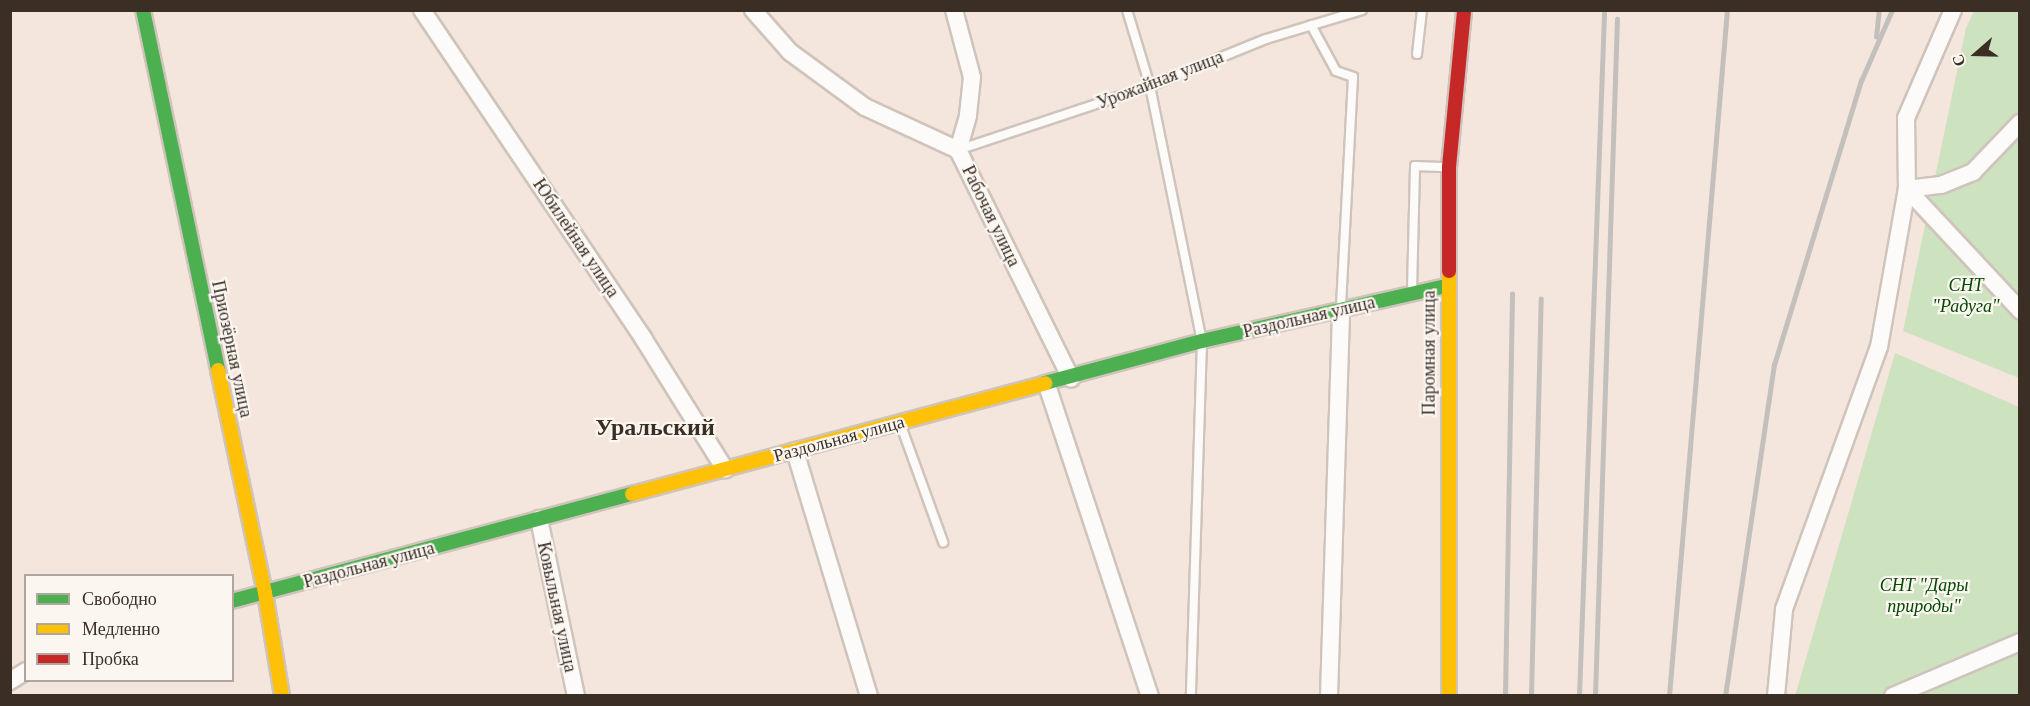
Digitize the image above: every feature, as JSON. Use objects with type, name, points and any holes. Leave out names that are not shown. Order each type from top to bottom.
[{"type":"street","name":"Приозёрная улица","points":[[143,10],[265,593],[282,696]]},
{"type":"street","name":"Юбилейная улица","points":[[422,10],[643,338],[724,469]]},
{"type":"street","points":[[753,10],[790,52],[865,106],[958,150]]},
{"type":"street","name":"Рабочая улица","points":[[954,10],[972,77],[968,116],[958,150],[1071,379]]},
{"type":"street","name":"Паромная улица","points":[[1449,696],[1447,286],[1449,167],[1464,10]]},
{"type":"street","points":[[1776,696],[1784,609],[1879,347],[1907,189],[1906,118],[1953,10]]},
{"type":"street","points":[[1907,189],[1941,185],[1973,172],[2019,123]]},
{"type":"street","points":[[1907,189],[2019,310]]},
{"type":"street","name":"Раздольная улица","points":[[234,601],[1071,379],[1202,341],[1447,286]]},
{"type":"street","points":[[1329,696],[1341,310]]},
{"type":"street","points":[[1047,385],[1150,696]]},
{"type":"street","points":[[795,451],[869,696]]},
{"type":"street","name":"Ковыльная улица","points":[[539,519],[576,696]]},
{"type":"street","points":[[1893,696],[2019,642]]},
{"type":"street","points":[[10,681],[24,672]]},
{"type":"lane","points":[[1126,10],[1150,86],[1202,341],[1191,696]]},
{"type":"lane","name":"Урожайная улица","points":[[958,150],[1150,86],[1266,39],[1362,10]]},
{"type":"lane","points":[[1417,54],[1422,10]]},
{"type":"lane","points":[[1311,25],[1336,71],[1353,77],[1341,310]]},
{"type":"lane","points":[[1412,294],[1415,166],[1449,167]]},
{"type":"lane","points":[[900,423],[944,542]]},
{"type":"green space","name":"СНТ \"Радуга\"","points":[[1974,11],[2019,11],[2019,378],[1903,331],[1966,28]]},
{"type":"green space","name":"СНТ \"Дары природы\"","points":[[1895,353],[2019,407],[2019,695],[1795,696]]},
{"type":"railway","points":[[1669,696],[1727,10]]},
{"type":"railway","points":[[1876,37],[1879,10]]},
{"type":"railway","points":[[1725,696],[1774,365],[1861,81],[1892,10]]},
{"type":"railway","points":[[1579,696],[1604,13]]},
{"type":"railway","points":[[1595,696],[1617,19]]},
{"type":"railway","points":[[1505,696],[1512,294]]},
{"type":"railway","points":[[1531,696],[1541,299]]},
{"type":"traffic: fast","points":[[143,10],[218,370]]},
{"type":"traffic: fast","points":[[1045,383],[1202,341],[1447,286]]},
{"type":"traffic: fast","points":[[234,600],[632,494]]},
{"type":"traffic: slow","points":[[1449,271],[1449,696]]},
{"type":"traffic: slow","points":[[218,370],[265,593],[282,696]]},
{"type":"traffic: slow","points":[[632,494],[1045,383]]},
{"type":"traffic: jam","points":[[1449,271],[1449,167],[1464,10]]},
{"type":"district","name":"Уральский","points":[[655,428]]}]
